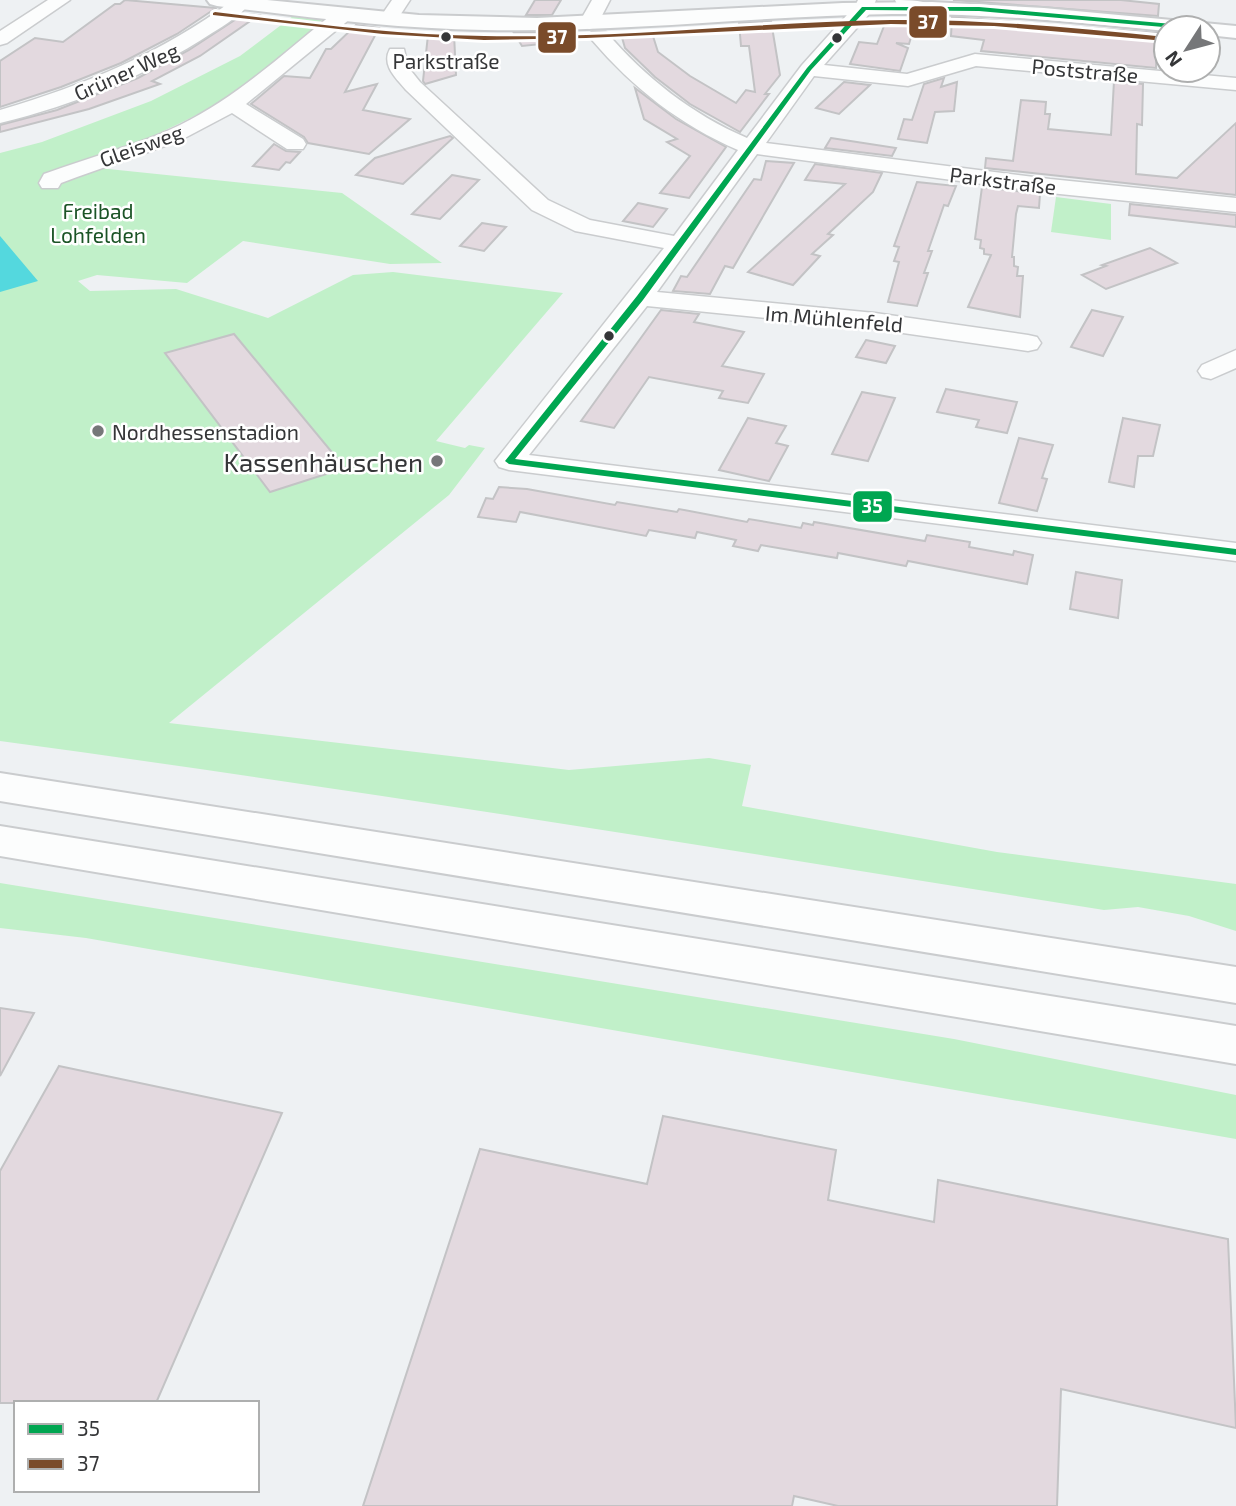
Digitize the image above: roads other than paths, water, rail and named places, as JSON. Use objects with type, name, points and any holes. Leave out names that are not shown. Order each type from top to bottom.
[{"type":"main road","points":[[217,0],[388,19],[594,29],[866,4],[993,10],[1152,24]]},
{"type":"main road","points":[[0,786],[1236,985]]},
{"type":"main road","points":[[0,841],[1236,1045]]},
{"type":"street","points":[[0,39],[61,0]]},
{"type":"street","points":[[388,19],[401,0]]},
{"type":"street","points":[[594,29],[601,0]]},
{"type":"street","points":[[904,0],[928,8]]},
{"type":"street","name":"Grüner Weg","points":[[0,117],[74,95],[138,69],[192,40],[241,3]]},
{"type":"street","points":[[866,4],[809,69],[640,298],[509,461],[1236,552]]},
{"type":"street","points":[[796,12],[824,20],[842,33]]},
{"type":"street","name":"Gleisweg","points":[[50,183],[52,179],[78,168],[187,130],[232,104],[343,15]]},
{"type":"street","name":"Parkstraße","points":[[594,29],[617,59],[639,79],[721,136],[750,147],[1051,187],[1236,205]]},
{"type":"street","points":[[397,52],[398,68],[413,86],[540,205],[583,226],[679,244]]},
{"type":"street","name":"Poststraße","points":[[922,54],[1236,84]]},
{"type":"street","name":"Poststraße","points":[[809,69],[908,80],[975,60]]},
{"type":"street","points":[[232,104],[295,144]]},
{"type":"street","name":"Im Mühlenfeld","points":[[640,298],[875,321],[1028,343]]},
{"type":"street","points":[[1211,371],[1236,358]]},
{"type":"water","points":[[0,236],[38,281],[0,292]]},
{"type":"place","name":"Parkstraße","points":[[446,37]]},
{"type":"place","name":"Nordhessenstadion","points":[[98,431]]},
{"type":"place","name":"Kassenhäuschen","points":[[437,461]]},
{"type":"park label","name":"Freibad Lohfelden","points":[[98,222]]}]
